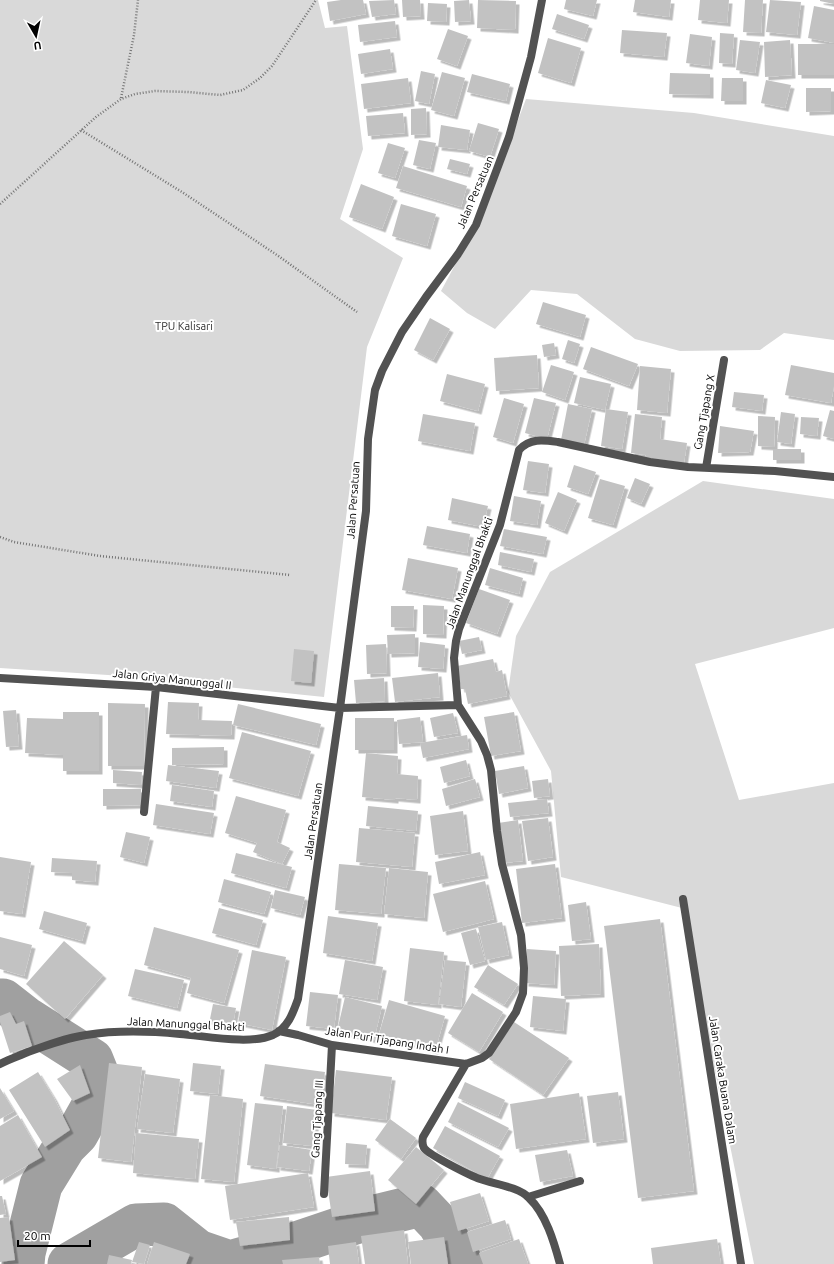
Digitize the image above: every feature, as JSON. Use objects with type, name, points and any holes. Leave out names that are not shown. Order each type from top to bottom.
[{"type":"street","name":"Jalan Persatuan","points":[[279,1032],[288,1022],[298,999],[340,708],[366,511],[368,439],[374,390],[402,332],[458,254],[476,225],[509,137],[531,57],[542,0]]},
{"type":"street","name":"Gang Tjapang X","points":[[706,468],[724,360]]},
{"type":"street","name":"Jalan Manunggal Bhakti","points":[[466,1064],[482,1058],[489,1053],[516,1012],[523,993],[524,968],[522,942],[520,929],[502,864],[496,825],[491,770],[481,741],[458,705],[454,658],[456,641],[464,617],[500,525],[519,450],[524,445],[532,441],[543,440],[650,462],[688,468],[775,471],[834,477]]},
{"type":"street","name":"Jalan Griya Manunggal II","points":[[0,678],[156,687],[340,708],[458,705]]},
{"type":"street","points":[[144,812],[156,687]]},
{"type":"street","name":"Jalan Caraka Buana Dalam","points":[[684,899],[741,1264]]},
{"type":"street","name":"Jalan Manunggal Bhakti","points":[[0,1064],[50,1044],[86,1034],[154,1032],[241,1039],[264,1038],[279,1032]]},
{"type":"street","name":"Jalan Puri Tjapang Indah I","points":[[279,1032],[298,1035],[332,1045],[466,1064]]},
{"type":"street","name":"Gang Tjapang III","points":[[324,1194],[332,1045]]},
{"type":"street","points":[[466,1064],[423,1136],[422,1144],[425,1150],[453,1166],[480,1179],[514,1190],[528,1197],[537,1208],[545,1223],[553,1240],[560,1264]]},
{"type":"street","points":[[528,1197],[580,1181]]},
{"type":"path","points":[[121,99],[134,35],[138,0]]},
{"type":"path","points":[[0,204],[81,130],[121,99],[135,94],[154,91],[220,95],[243,90],[260,78],[272,66],[316,0]]},
{"type":"path","points":[[81,130],[182,192],[277,255],[357,312]]},
{"type":"path","points":[[0,537],[14,542],[100,556],[290,575]]},
{"type":"green space","name":"TPU Kalisari","points":[[0,0],[318,0],[325,28],[347,26],[363,149],[340,219],[403,258],[367,347],[324,697],[108,675],[0,668]]},
{"type":"green space","points":[[526,99],[694,113],[834,136],[834,340],[784,333],[760,350],[680,351],[635,339],[577,294],[531,290],[495,329],[467,313],[441,291],[482,215]]},
{"type":"green space","points":[[703,481],[834,499],[834,628],[695,664],[739,800],[834,783],[834,1264],[754,1264],[682,908],[561,877],[551,771],[508,692],[516,636],[550,572]]},
{"type":"building","points":[[341,0],[363,0],[366,14],[330,21],[327,2]]},
{"type":"building","points":[[394,0],[396,14],[372,17],[369,1]]},
{"type":"building","points":[[402,0],[420,0],[421,16],[403,17]]},
{"type":"building","points":[[469,0],[471,21],[455,22],[454,1]]},
{"type":"building","points":[[478,0],[516,1],[515,30],[477,28]]},
{"type":"building","points":[[566,0],[597,0],[593,16],[564,9]]},
{"type":"building","points":[[635,0],[671,0],[669,17],[633,12]]},
{"type":"building","points":[[700,0],[729,0],[727,23],[698,20]]},
{"type":"building","points":[[745,0],[763,0],[761,33],[743,32]]},
{"type":"building","points":[[770,0],[801,2],[797,35],[766,32]]},
{"type":"building","points":[[834,0],[834,4],[820,1]]},
{"type":"building","points":[[428,3],[447,4],[446,22],[427,21]]},
{"type":"building","points":[[814,6],[834,10],[834,43],[808,38]]},
{"type":"building","points":[[557,14],[589,25],[584,39],[552,29]]},
{"type":"building","points":[[395,21],[397,37],[360,42],[358,25]]},
{"type":"building","points":[[448,29],[468,36],[457,66],[437,59]]},
{"type":"building","points":[[622,30],[667,33],[664,57],[620,53]]},
{"type":"building","points":[[720,33],[734,34],[732,64],[719,63]]},
{"type":"building","points":[[690,34],[712,37],[709,66],[686,63]]},
{"type":"building","points":[[548,38],[581,48],[571,83],[538,73]]},
{"type":"building","points":[[740,40],[760,42],[755,73],[736,70]]},
{"type":"building","points":[[790,40],[792,75],[765,77],[764,42]]},
{"type":"building","points":[[798,44],[834,44],[834,75],[798,75]]},
{"type":"building","points":[[390,49],[393,69],[361,74],[358,54]]},
{"type":"building","points":[[421,71],[435,74],[429,104],[415,101]]},
{"type":"building","points":[[442,72],[465,78],[454,116],[431,110]]},
{"type":"building","points":[[670,73],[710,74],[710,95],[669,94]]},
{"type":"building","points":[[472,74],[510,84],[506,101],[467,92]]},
{"type":"building","points":[[408,78],[411,103],[364,109],[361,84]]},
{"type":"building","points":[[722,78],[743,78],[743,101],[721,101]]},
{"type":"building","points":[[766,80],[791,85],[785,108],[761,103]]},
{"type":"building","points":[[806,88],[831,88],[831,111],[806,112]]},
{"type":"building","points":[[426,108],[427,134],[411,135],[411,109]]},
{"type":"building","points":[[403,113],[405,133],[368,136],[366,116]]},
{"type":"building","points":[[478,123],[499,129],[490,157],[469,151]]},
{"type":"building","points":[[441,125],[470,130],[467,150],[438,147]]},
{"type":"building","points":[[419,140],[436,143],[430,169],[413,165]]},
{"type":"building","points":[[388,143],[405,148],[395,178],[378,173]]},
{"type":"building","points":[[450,159],[470,164],[467,174],[447,169]]},
{"type":"building","points":[[403,166],[467,186],[461,207],[396,188]]},
{"type":"building","points":[[361,184],[394,197],[382,229],[349,217]]},
{"type":"building","points":[[401,204],[436,214],[427,246],[392,236]]},
{"type":"building","points":[[543,302],[586,315],[580,337],[536,324]]},
{"type":"building","points":[[430,318],[450,329],[433,360],[414,350]]},
{"type":"building","points":[[568,340],[580,344],[574,363],[562,359]]},
{"type":"building","points":[[554,343],[556,355],[544,357],[542,345]]},
{"type":"building","points":[[591,347],[638,364],[629,386],[583,369]]},
{"type":"building","points":[[537,355],[539,388],[496,391],[494,358]]},
{"type":"building","points":[[551,365],[574,372],[565,400],[542,392]]},
{"type":"building","points":[[791,365],[834,373],[834,386],[831,403],[785,395]]},
{"type":"building","points":[[640,366],[671,369],[667,413],[637,410]]},
{"type":"building","points":[[447,374],[485,384],[478,411],[440,401]]},
{"type":"building","points":[[580,377],[611,384],[605,410],[574,403]]},
{"type":"building","points":[[734,392],[764,395],[762,411],[732,407]]},
{"type":"building","points":[[504,398],[524,404],[513,443],[493,437]]},
{"type":"building","points":[[534,398],[556,403],[547,439],[525,433]]},
{"type":"building","points":[[568,404],[592,409],[584,445],[561,440]]},
{"type":"building","points":[[606,409],[628,412],[622,449],[601,446]]},
{"type":"building","points":[[830,410],[834,411],[834,439],[823,436]]},
{"type":"building","points":[[781,412],[795,414],[791,444],[777,442]]},
{"type":"building","points":[[423,414],[475,423],[470,451],[418,441]]},
{"type":"building","points":[[635,414],[662,417],[660,439],[687,443],[684,463],[645,457],[646,455],[631,453]]},
{"type":"building","points":[[758,416],[775,417],[774,447],[758,446]]},
{"type":"building","points":[[801,417],[819,418],[817,436],[800,434]]},
{"type":"building","points":[[720,426],[754,431],[750,452],[718,453]]},
{"type":"building","points":[[773,449],[801,449],[801,460],[773,460]]},
{"type":"building","points":[[528,461],[549,464],[545,493],[523,490]]},
{"type":"building","points":[[574,465],[596,472],[588,494],[567,487]]},
{"type":"building","points":[[635,478],[650,484],[641,504],[627,498]]},
{"type":"building","points":[[600,479],[625,486],[613,525],[588,518]]},
{"type":"building","points":[[558,492],[577,500],[564,531],[545,523]]},
{"type":"building","points":[[514,496],[541,501],[537,525],[510,521]]},
{"type":"building","points":[[452,498],[488,506],[483,527],[448,520]]},
{"type":"building","points":[[427,526],[470,534],[467,553],[423,545]]},
{"type":"building","points":[[504,529],[547,537],[543,554],[500,546]]},
{"type":"building","points":[[500,552],[534,559],[531,572],[498,565]]},
{"type":"building","points":[[408,558],[458,568],[452,599],[402,590]]},
{"type":"building","points":[[490,568],[523,578],[519,594],[485,585]]},
{"type":"building","points":[[479,589],[510,600],[497,634],[466,623]]},
{"type":"building","points":[[423,605],[444,606],[443,635],[423,634]]},
{"type":"building","points":[[391,606],[414,606],[413,628],[391,627]]},
{"type":"building","points":[[415,634],[415,653],[388,654],[387,635]]},
{"type":"building","points":[[479,637],[482,650],[462,654],[459,641]]},
{"type":"building","points":[[420,642],[445,645],[443,669],[418,667]]},
{"type":"building","points":[[386,644],[387,673],[367,674],[366,645]]},
{"type":"building","points":[[294,649],[314,651],[311,683],[291,681]]},
{"type":"building","points":[[493,659],[496,672],[502,670],[507,696],[468,704],[465,689],[461,689],[457,666]]},
{"type":"building","points":[[438,673],[440,697],[395,702],[392,678]]},
{"type":"building","points":[[384,678],[385,701],[356,703],[354,680]]},
{"type":"building","points":[[168,702],[199,703],[198,720],[232,721],[231,736],[166,734]]},
{"type":"building","points":[[108,703],[145,704],[144,766],[108,766]]},
{"type":"building","points":[[238,704],[321,724],[316,745],[233,725]]},
{"type":"building","points":[[16,710],[19,746],[6,747],[3,711]]},
{"type":"building","points":[[63,712],[99,712],[99,771],[63,771],[63,755],[25,753],[27,718],[63,719]]},
{"type":"building","points":[[514,712],[521,751],[491,756],[484,717]]},
{"type":"building","points":[[453,713],[458,733],[434,737],[430,718]]},
{"type":"building","points":[[420,717],[423,742],[399,744],[397,720]]},
{"type":"building","points":[[355,718],[394,718],[394,750],[355,750]]},
{"type":"building","points":[[242,732],[311,751],[298,796],[229,778]]},
{"type":"building","points":[[467,735],[469,749],[423,758],[420,743]]},
{"type":"building","points":[[224,747],[224,764],[172,765],[172,748]]},
{"type":"building","points":[[366,753],[398,756],[397,774],[418,776],[417,800],[362,797]]},
{"type":"building","points":[[466,760],[470,776],[444,783],[440,767]]},
{"type":"building","points":[[168,765],[219,771],[216,788],[166,781]]},
{"type":"building","points":[[524,766],[528,788],[499,794],[495,771]]},
{"type":"building","points":[[113,770],[142,772],[141,785],[113,783]]},
{"type":"building","points":[[475,779],[480,797],[446,806],[442,789]]},
{"type":"building","points":[[548,779],[550,796],[534,798],[532,781]]},
{"type":"building","points":[[172,785],[214,791],[212,807],[170,801]]},
{"type":"building","points":[[103,789],[141,789],[141,805],[103,806]]},
{"type":"building","points":[[236,796],[286,810],[277,842],[290,848],[282,864],[253,852],[257,843],[225,833]]},
{"type":"building","points":[[547,799],[549,813],[510,817],[508,803]]},
{"type":"building","points":[[156,804],[214,813],[210,834],[153,825]]},
{"type":"building","points":[[368,806],[418,811],[416,831],[366,826]]},
{"type":"building","points":[[463,811],[468,851],[435,855],[430,816]]},
{"type":"building","points":[[548,818],[553,857],[528,861],[522,821]]},
{"type":"building","points":[[518,820],[523,861],[503,863],[498,823]]},
{"type":"building","points":[[359,828],[415,833],[412,867],[356,862]]},
{"type":"building","points":[[126,832],[150,837],[144,863],[120,857]]},
{"type":"building","points":[[480,852],[485,875],[439,884],[435,862]]},
{"type":"building","points":[[236,853],[292,867],[286,888],[231,873]]},
{"type":"building","points":[[0,857],[31,862],[22,914],[0,911]]},
{"type":"building","points":[[52,858],[97,861],[95,882],[72,880],[72,873],[51,872]]},
{"type":"building","points":[[339,864],[386,868],[381,914],[335,910]]},
{"type":"building","points":[[555,864],[562,918],[522,923],[516,869]]},
{"type":"building","points":[[389,868],[428,872],[424,918],[384,914]]},
{"type":"building","points":[[224,879],[271,892],[264,914],[218,902]]},
{"type":"building","points":[[485,881],[494,919],[443,932],[433,894]]},
{"type":"building","points":[[275,890],[305,897],[300,915],[271,908]]},
{"type":"building","points":[[586,902],[591,939],[572,941],[568,905]]},
{"type":"building","points":[[219,908],[263,920],[256,945],[212,933]]},
{"type":"building","points":[[44,911],[87,923],[82,941],[39,929]]},
{"type":"building","points":[[328,916],[378,923],[372,961],[323,953]]},
{"type":"building","points":[[660,919],[694,1191],[638,1198],[604,926]]},
{"type":"building","points":[[502,922],[509,955],[486,960],[478,927]]},
{"type":"building","points":[[154,927],[239,950],[224,1003],[187,993],[191,978],[144,965]]},
{"type":"building","points":[[476,929],[485,961],[470,965],[461,933]]},
{"type":"building","points":[[0,937],[32,945],[24,976],[0,969]]},
{"type":"building","points":[[64,941],[103,975],[65,1019],[26,984]]},
{"type":"building","points":[[599,944],[601,994],[561,996],[559,946]]},
{"type":"building","points":[[410,948],[444,952],[438,1005],[404,1001]]},
{"type":"building","points":[[527,949],[556,951],[554,985],[525,983]]},
{"type":"building","points":[[252,950],[286,957],[272,1030],[238,1023]]},
{"type":"building","points":[[345,960],[383,967],[377,1000],[339,994]]},
{"type":"building","points":[[445,960],[466,962],[461,1007],[439,1004]]},
{"type":"building","points":[[488,965],[518,984],[504,1005],[474,987]]},
{"type":"building","points":[[135,969],[184,980],[177,1008],[128,996]]},
{"type":"building","points":[[310,992],[338,995],[334,1029],[306,1026]]},
{"type":"building","points":[[472,993],[503,1012],[479,1052],[448,1033]]},
{"type":"building","points":[[533,996],[566,999],[563,1031],[530,1027]]},
{"type":"building","points":[[345,997],[382,1006],[374,1040],[337,1031]]},
{"type":"building","points":[[389,1000],[445,1016],[435,1051],[379,1034]]},
{"type":"building","points":[[213,1004],[236,1008],[232,1029],[209,1024]]},
{"type":"building","points":[[10,1012],[16,1024],[24,1021],[32,1046],[10,1053],[0,1022],[0,1016]]},
{"type":"building","points":[[514,1022],[569,1058],[543,1095],[489,1059]]},
{"type":"building","points":[[109,1063],[142,1067],[131,1162],[98,1158]]},
{"type":"building","points":[[193,1063],[221,1066],[218,1094],[190,1091]]},
{"type":"building","points":[[265,1064],[325,1072],[320,1105],[260,1096]]},
{"type":"building","points":[[80,1065],[90,1093],[73,1101],[57,1079]]},
{"type":"building","points":[[336,1070],[392,1077],[386,1120],[331,1113]]},
{"type":"building","points":[[38,1072],[54,1098],[70,1130],[45,1147],[9,1090]]},
{"type":"building","points":[[145,1074],[180,1079],[173,1133],[137,1129]]},
{"type":"building","points":[[465,1082],[505,1100],[498,1116],[458,1098]]},
{"type":"building","points":[[0,1088],[14,1111],[0,1119]]},
{"type":"building","points":[[618,1092],[624,1139],[593,1143],[587,1096]]},
{"type":"building","points":[[579,1093],[586,1139],[516,1149],[510,1104]]},
{"type":"building","points":[[210,1095],[243,1099],[234,1182],[201,1179]]},
{"type":"building","points":[[458,1102],[509,1128],[498,1147],[448,1122]]},
{"type":"building","points":[[255,1103],[283,1106],[276,1169],[247,1165]]},
{"type":"building","points":[[287,1106],[317,1110],[313,1146],[283,1143]]},
{"type":"building","points":[[18,1115],[42,1157],[0,1181],[0,1126]]},
{"type":"building","points":[[390,1119],[416,1138],[401,1159],[375,1140]]},
{"type":"building","points":[[445,1126],[500,1156],[487,1179],[433,1148]]},
{"type":"building","points":[[136,1133],[199,1139],[195,1179],[133,1173]]},
{"type":"building","points":[[346,1143],[367,1145],[365,1165],[345,1164]]},
{"type":"building","points":[[280,1145],[312,1150],[309,1171],[277,1167]]},
{"type":"building","points":[[416,1147],[444,1170],[416,1204],[388,1180]]},
{"type":"building","points":[[567,1150],[573,1176],[540,1182],[535,1155]]},
{"type":"building","points":[[370,1171],[375,1211],[332,1217],[326,1177]]},
{"type":"building","points":[[308,1173],[314,1207],[230,1220],[225,1186]]},
{"type":"building","points":[[480,1193],[489,1221],[458,1231],[450,1202]]},
{"type":"building","points":[[0,1196],[2,1196],[6,1214],[0,1215]]},
{"type":"building","points":[[9,1217],[15,1260],[0,1262],[0,1218]]},
{"type":"building","points":[[289,1217],[290,1240],[240,1246],[236,1222]]},
{"type":"building","points":[[505,1220],[511,1239],[473,1252],[467,1232]]},
{"type":"building","points":[[404,1230],[408,1264],[365,1264],[361,1236]]},
{"type":"building","points":[[444,1237],[448,1264],[411,1264],[408,1242]]},
{"type":"building","points":[[519,1239],[528,1264],[483,1264],[479,1253]]},
{"type":"building","points":[[717,1239],[721,1264],[653,1264],[651,1248]]},
{"type":"building","points":[[139,1242],[150,1245],[144,1264],[132,1262]]},
{"type":"building","points":[[154,1242],[190,1254],[186,1264],[147,1264]]},
{"type":"building","points":[[356,1242],[359,1264],[330,1264],[328,1246]]},
{"type":"building","points":[[109,1255],[132,1260],[131,1264],[107,1264]]},
{"type":"building","points":[[319,1257],[320,1264],[283,1264],[282,1260]]},
{"type":"waterway","points":[[0,1000],[3,1000],[26,1018],[92,1060],[100,1080],[95,1102],[77,1134],[65,1146],[41,1185],[24,1253],[23,1264]]},
{"type":"waterway","points":[[69,1264],[136,1225],[164,1224],[198,1251],[230,1262],[287,1246],[376,1216],[421,1205],[439,1224],[462,1264]]}]
